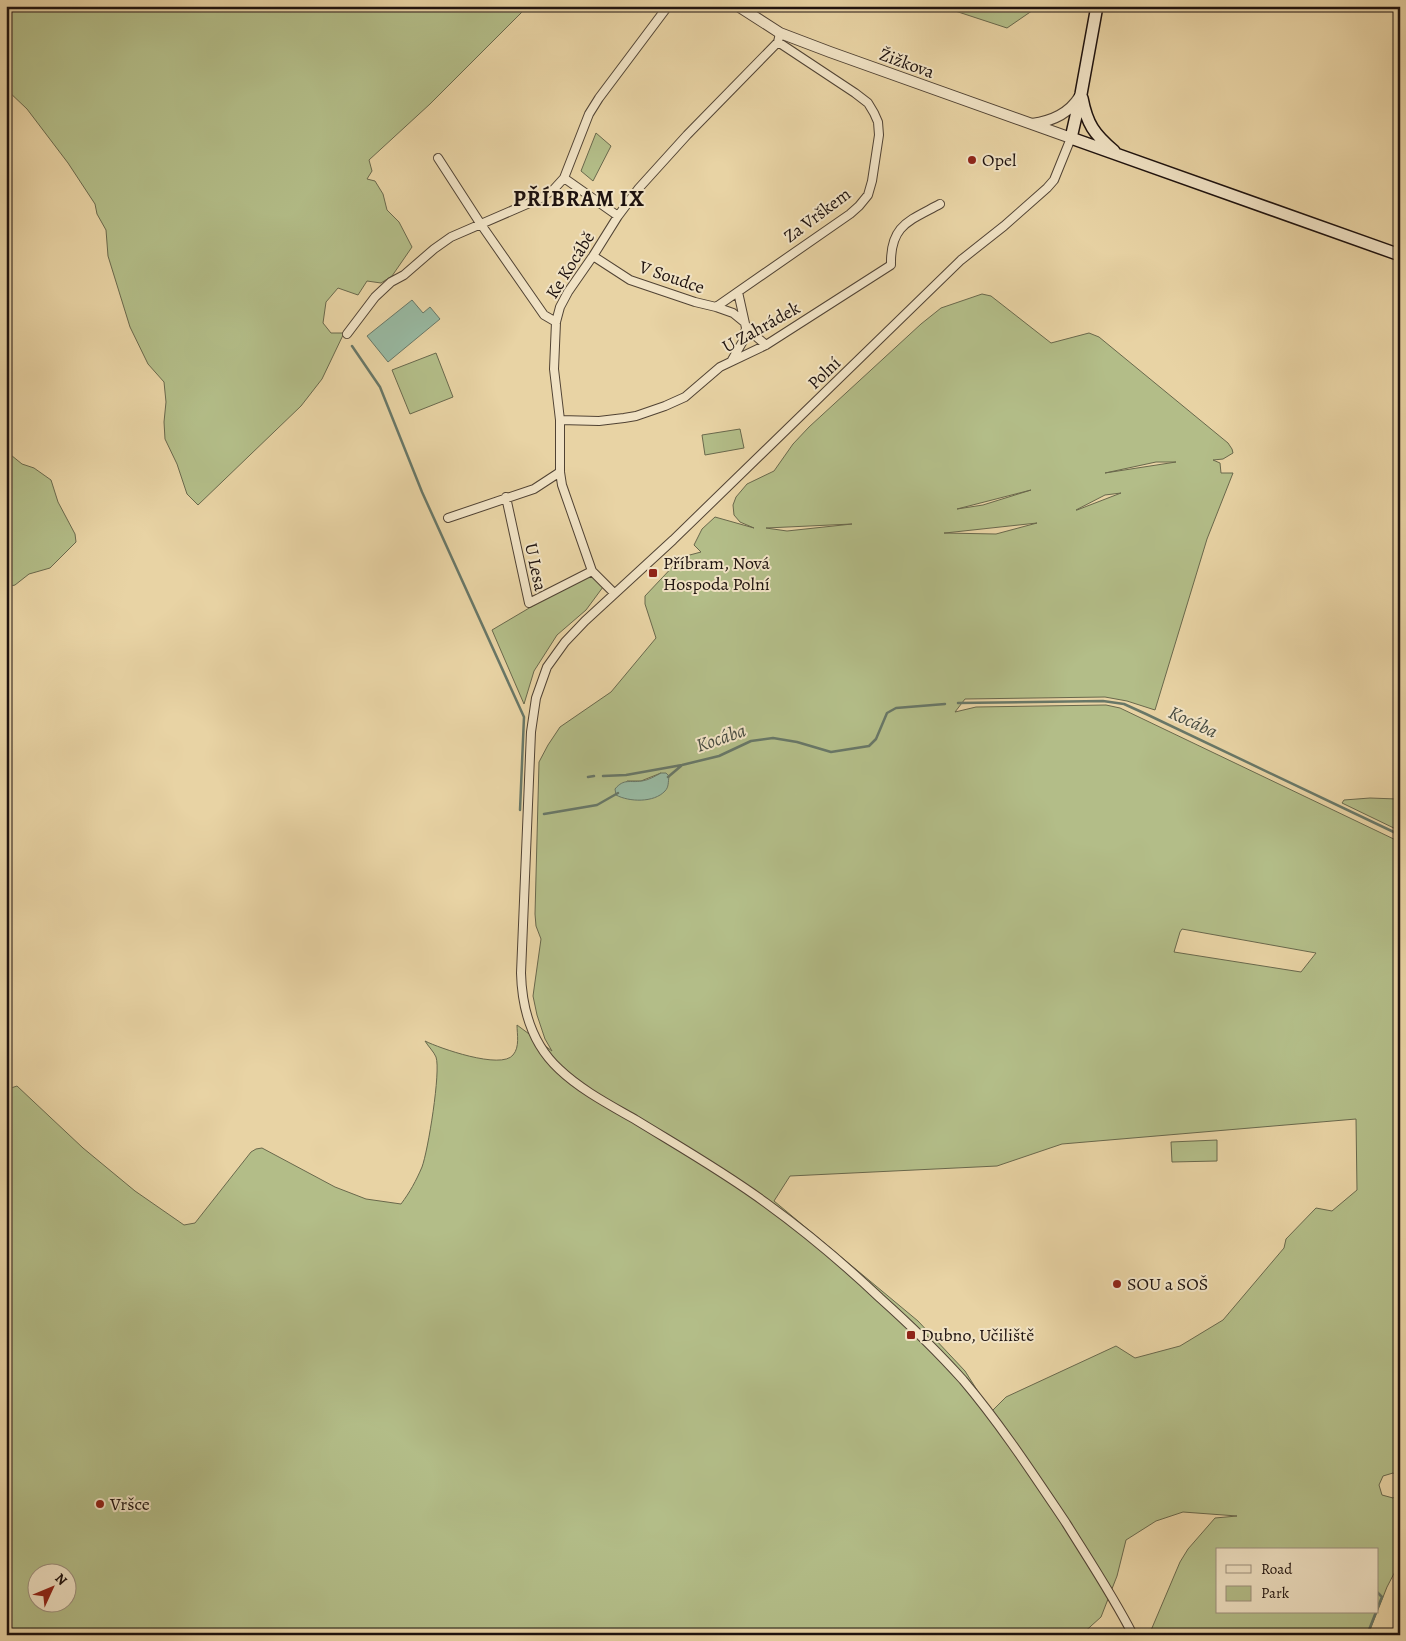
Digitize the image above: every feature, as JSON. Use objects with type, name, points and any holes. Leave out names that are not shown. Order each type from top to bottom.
[{"type":"main road","points":[[1097,6],[1071,138],[1400,255]]},
{"type":"main road","points":[[1081,94],[1086,117],[1094,133],[1119,155]]},
{"type":"street","points":[[347,334],[375,297],[391,282],[404,275],[451,237],[541,198],[554,189],[564,178],[589,114],[668,6]]},
{"type":"street","name":"Žižkova","points":[[738,6],[779,38],[1071,138]]},
{"type":"street","name":"Ke Kocábě","points":[[614,593],[592,571],[562,485],[560,472],[560,420],[554,369],[556,322],[560,307],[618,216],[639,188],[779,38]]},
{"type":"street","name":"Za Vrškem","points":[[716,307],[850,214],[868,195],[872,180],[878,135],[878,122],[874,113],[868,104],[855,93],[779,38]]},
{"type":"street","points":[[1030,124],[1056,118],[1069,110],[1081,94]]},
{"type":"street","name":"Polní","points":[[1071,138],[1054,180],[1047,188],[1004,226],[961,260],[673,540],[584,620],[565,642],[548,667],[536,698],[531,732],[520,973],[524,1010],[534,1036],[545,1054],[558,1068],[574,1081],[719,1170],[767,1204],[847,1267],[913,1327],[962,1380],[1022,1457],[1117,1603],[1133,1635]]},
{"type":"street","points":[[438,158],[480,223],[544,315],[556,322]]},
{"type":"street","points":[[564,178],[618,216]]},
{"type":"street","name":"U Zahrádek","points":[[560,420],[598,421],[636,416],[685,397],[720,367],[766,345],[891,266],[893,240],[898,231],[912,219],[940,204]]},
{"type":"street","name":"V Soudce","points":[[593,256],[630,280],[733,313],[766,345]]},
{"type":"street","points":[[731,361],[743,341],[745,325],[738,292]]},
{"type":"street","points":[[448,518],[534,489],[560,472]]},
{"type":"street","name":"U Lesa","points":[[506,497],[529,603],[592,571]]},
{"type":"green space","points":[[6,6],[528,6],[430,104],[369,160],[372,171],[367,179],[375,181],[383,194],[387,210],[399,222],[412,247],[392,276],[381,283],[367,281],[358,295],[338,288],[326,302],[323,323],[331,333],[344,333],[322,379],[301,406],[198,505],[187,494],[177,464],[165,439],[166,402],[164,382],[148,364],[130,327],[108,256],[106,230],[97,214],[95,204],[68,163],[27,109],[6,89]]},
{"type":"green space","points":[[940,6],[1039,6],[1007,28]]},
{"type":"green space","points":[[596,133],[611,146],[593,181],[581,171]]},
{"type":"green space","points":[[982,294],[991,296],[1051,343],[1089,333],[1099,337],[1228,443],[1232,449],[1233,453],[1223,459],[1213,460],[1220,463],[1221,473],[1233,473],[1207,539],[1155,710],[1127,701],[1105,697],[965,699],[955,712],[976,707],[1106,705],[1120,708],[1400,842],[1400,1477],[1393,1473],[1383,1476],[1379,1485],[1382,1495],[1393,1498],[1400,1493],[1400,1562],[1378,1610],[1378,1548],[1216,1548],[1216,1614],[1376,1614],[1368,1635],[1149,1635],[1180,1562],[1188,1549],[1215,1518],[1237,1516],[1183,1512],[1156,1521],[1126,1540],[1117,1576],[1101,1617],[1081,1635],[6,1635],[6,1092],[8,1089],[17,1086],[83,1148],[135,1191],[184,1225],[195,1223],[251,1152],[262,1148],[335,1187],[366,1199],[401,1204],[413,1186],[422,1167],[433,1111],[437,1065],[435,1055],[425,1041],[470,1056],[496,1060],[506,1059],[513,1055],[517,1048],[517,1025],[552,1051],[545,1039],[533,996],[541,939],[536,926],[535,914],[539,762],[560,727],[611,692],[656,638],[645,604],[645,596],[678,561],[686,556],[701,552],[694,545],[702,529],[715,517],[754,528],[740,522],[734,515],[733,505],[736,497],[747,484],[774,471],[793,444],[921,324],[941,308]],"holes":[[[1156,462],[1176,462],[1105,473]],[[1031,490],[983,505],[957,509]],[[1121,493],[1077,510],[1076,510],[1105,495]],[[1037,523],[996,534],[944,533]],[[852,524],[787,531],[766,528]],[[661,773],[621,797],[627,781],[641,781]],[[1182,929],[1316,953],[1301,972],[1174,952]],[[1356,1119],[1357,1190],[1332,1211],[1316,1208],[1286,1239],[1284,1248],[1223,1320],[1180,1346],[1135,1358],[1116,1346],[1006,1397],[991,1412],[965,1371],[918,1321],[774,1201],[790,1176],[997,1166],[1062,1144]]]},
{"type":"green space","points":[[436,353],[453,397],[410,414],[392,370]]},
{"type":"green space","points":[[740,429],[744,448],[705,455],[702,435]]},
{"type":"green space","points":[[6,451],[22,464],[34,468],[51,480],[58,502],[75,534],[76,542],[50,568],[29,574],[15,585],[6,587]]},
{"type":"green space","points":[[591,576],[603,587],[586,610],[557,635],[534,671],[524,704],[492,630],[558,591]]},
{"type":"green space","points":[[1370,798],[1397,799],[1395,802],[1400,806],[1400,831],[1342,803],[1344,800]]},
{"type":"green space","points":[[1217,1140],[1217,1161],[1172,1162],[1171,1142]]},
{"type":"shaded area","points":[[412,300],[423,313],[430,307],[440,319],[388,362],[367,336]]},
{"type":"shaded area","points":[[661,773],[666,773],[669,776],[668,784],[665,791],[655,798],[634,800],[616,795],[615,789],[621,783],[645,780]]},
{"type":"waterway","points":[[352,346],[380,387],[422,492],[524,717],[520,810]]},
{"type":"waterway","name":"Kocába","points":[[958,703],[1103,701],[1124,704],[1400,835]]},
{"type":"waterway","name":"Kocába","points":[[603,776],[626,775],[682,765],[719,756],[751,741],[773,738],[797,742],[831,752],[869,746],[876,739],[887,713],[896,708],[945,704]]},
{"type":"waterway","points":[[668,777],[681,766]]},
{"type":"waterway","name":"Kocába","points":[[588,777],[594,776]]},
{"type":"waterway","points":[[544,814],[597,805],[618,793]]},
{"type":"waterway","points":[[1378,1593],[1382,1597],[1378,1607]]},
{"type":"waterway","points":[[1367,1635],[1375,1614]]},
{"type":"place","name":"Opel","points":[[972,160]]},
{"type":"place","name":"Příbram, Nová Hospoda Polní","points":[[653,573]]},
{"type":"place","name":"SOU a SOŠ","points":[[1117,1284]]},
{"type":"place","name":"Dubno, Učiliště","points":[[911,1335]]},
{"type":"place","name":"Vršce","points":[[100,1504]]},
{"type":"district","name":"PŘÍBRAM IX","points":[[579,199]]}]
